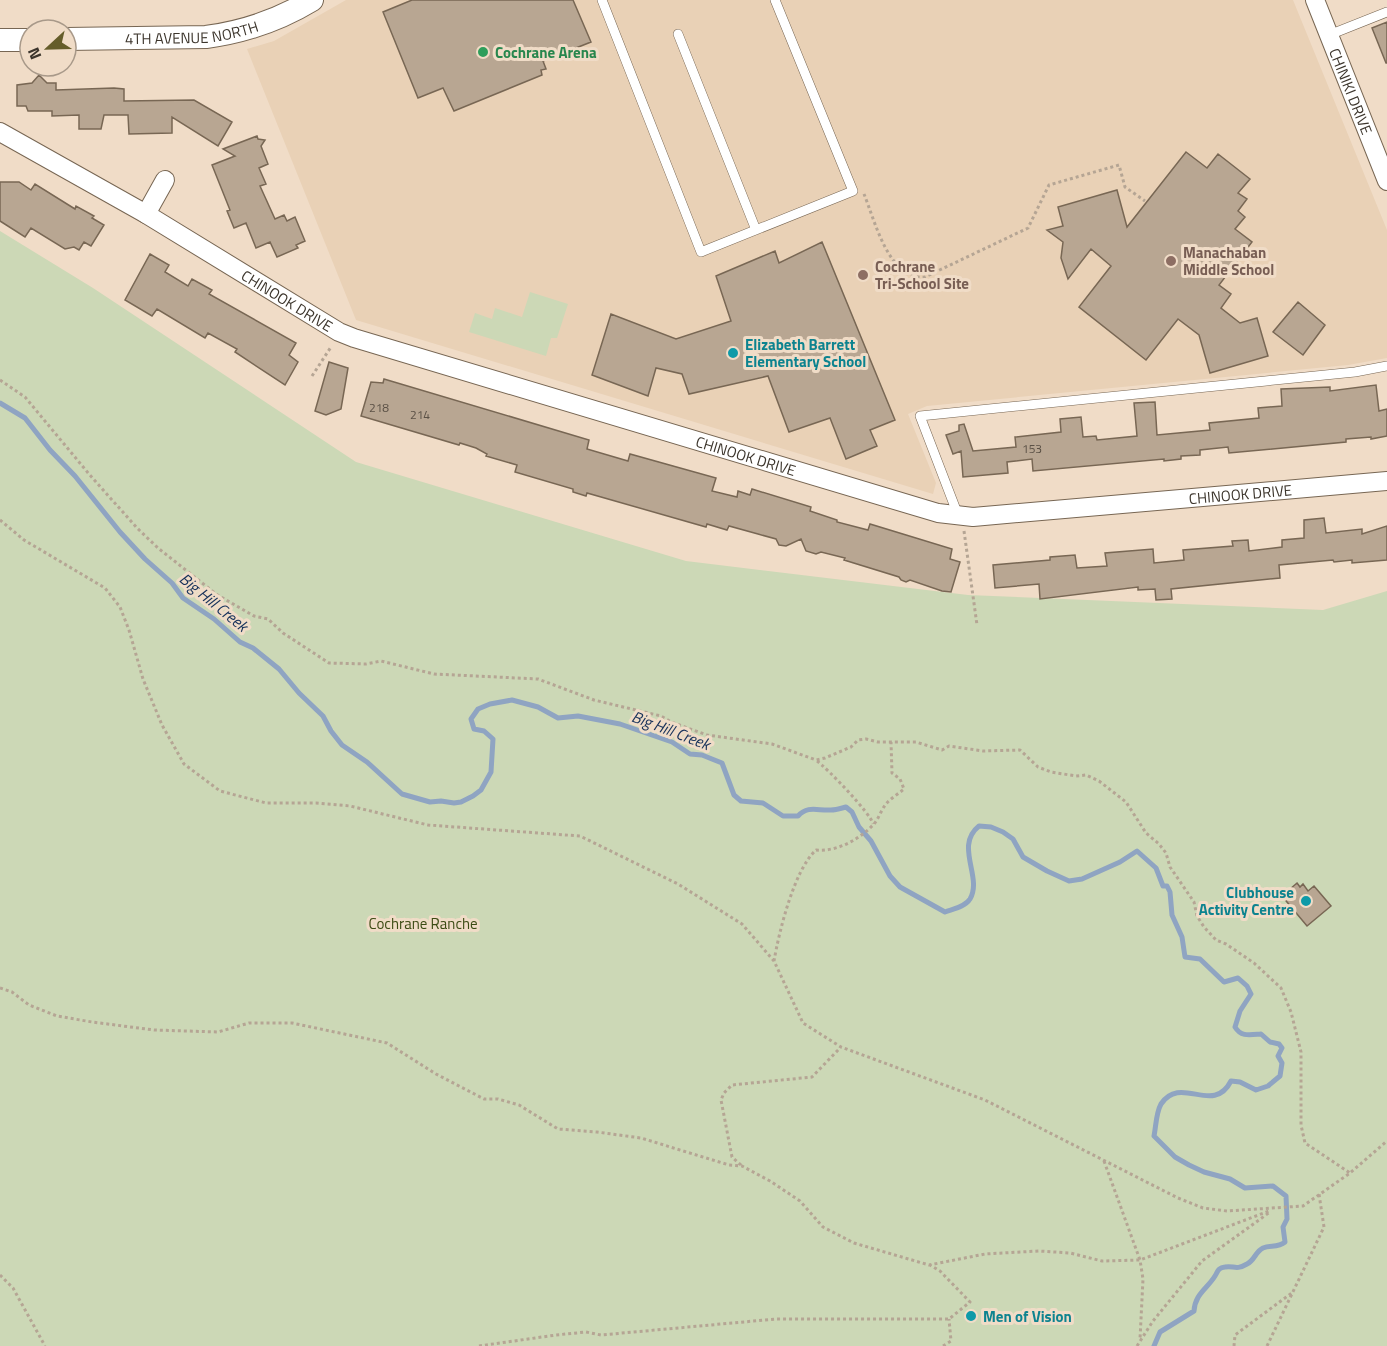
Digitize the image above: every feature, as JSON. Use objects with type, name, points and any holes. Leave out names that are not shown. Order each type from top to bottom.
[{"type":"street","name":"4TH AVENUE NORTH","points":[[78,39],[206,37],[225,34],[258,26],[312,0]]},
{"type":"street","name":"CHINIKI DRIVE","points":[[1315,0],[1387,181]]},
{"type":"street","points":[[0,40],[18,40]]},
{"type":"street","name":"CHINOOK DRIVE","points":[[0,132],[146,214],[339,332],[961,523],[973,517],[1387,481]]},
{"type":"street","points":[[146,214],[165,180]]},
{"type":"lane","points":[[602,0],[701,252],[853,190],[775,0]]},
{"type":"lane","points":[[1329,35],[1387,12]]},
{"type":"lane","points":[[678,34],[756,230]]},
{"type":"lane","points":[[961,523],[920,416],[1355,372],[1387,366]]},
{"type":"path","points":[[861,188],[892,258],[904,272],[916,278],[925,276],[1028,228],[1049,185],[1119,165],[1125,187],[1145,201]]},
{"type":"path","points":[[312,376],[333,343]]},
{"type":"path","points":[[0,380],[25,397],[89,474],[158,548],[216,594],[254,616],[268,619],[283,633],[329,663],[366,664],[381,661],[434,674],[538,679],[594,700],[661,716],[707,735],[772,744],[816,760],[843,784],[871,816],[873,825]]},
{"type":"path","points":[[0,520],[24,540],[105,588],[120,607],[143,679],[162,725],[184,764],[220,791],[266,803],[316,802],[350,806],[428,825],[580,836],[678,884],[742,924],[774,961],[803,1023],[841,1047],[985,1100],[1178,1198],[1203,1208],[1227,1211],[1303,1206],[1350,1173],[1387,1142]]},
{"type":"path","points":[[961,523],[976,625]]},
{"type":"path","points":[[816,760],[851,747],[858,740],[916,742],[942,750],[949,746],[983,752],[1020,750],[1038,766],[1051,772],[1076,776],[1086,775],[1100,781],[1126,802],[1146,833],[1166,853],[1170,867],[1194,902],[1197,916],[1204,927],[1216,940],[1254,963],[1281,988],[1291,1012],[1300,1052],[1301,1125],[1305,1143],[1350,1173]]},
{"type":"path","points":[[774,961],[778,935],[795,885],[805,864],[816,850],[830,851],[873,825],[887,802],[904,789],[900,779],[892,773],[891,742]]},
{"type":"path","points":[[0,988],[12,992],[29,1005],[57,1016],[92,1023],[154,1030],[218,1032],[249,1023],[292,1023],[387,1043],[436,1074],[484,1099],[498,1099],[519,1105],[558,1129],[641,1138],[742,1166]]},
{"type":"path","points":[[480,1346],[586,1332],[601,1335],[776,1319],[949,1319],[970,1302],[939,1271],[929,1265],[854,1243],[823,1227],[800,1201],[742,1166],[732,1157],[721,1100],[724,1093],[732,1085],[812,1077],[841,1047]]},
{"type":"path","points":[[1104,1161],[1140,1260],[1143,1279],[1140,1341]]},
{"type":"path","points":[[1267,1346],[1324,1227],[1319,1194]]},
{"type":"path","points":[[929,1265],[985,1254],[1039,1251],[1070,1253],[1102,1261],[1140,1260],[1274,1209]]},
{"type":"path","points":[[1137,1346],[1153,1321],[1202,1261],[1274,1209]]},
{"type":"path","points":[[0,1275],[13,1288],[45,1346]]},
{"type":"path","points":[[1234,1346],[1235,1335],[1295,1291]]},
{"type":"path","points":[[943,1346],[951,1341],[949,1319]]},
{"type":"shaded area","name":"Cochrane Tri-School Site","points":[[346,0],[1293,0],[1387,230],[1387,358],[1348,365],[927,406],[908,414],[936,483],[933,494],[356,320],[247,49],[274,41]]},
{"type":"green space","name":"Cochrane Ranche","points":[[0,231],[93,288],[356,462],[686,561],[968,595],[1323,610],[1387,591],[1387,1346],[0,1346]]},
{"type":"green space","points":[[530,292],[568,304],[557,338],[551,338],[546,356],[469,332],[475,313],[492,319],[495,308],[522,317]]},
{"type":"building","name":"Cochrane Arena","points":[[412,0],[573,0],[591,42],[543,61],[546,69],[541,70],[542,75],[454,111],[443,88],[418,98],[383,12]]},
{"type":"building","points":[[1387,22],[1387,63],[1386,63],[1372,28]]},
{"type":"building","points":[[36,78],[42,78],[47,83],[56,83],[56,90],[124,89],[124,101],[194,100],[232,122],[218,146],[172,117],[172,133],[129,134],[128,115],[104,115],[101,129],[79,129],[79,115],[52,116],[52,111],[28,111],[26,106],[17,106],[17,85],[32,83]]},
{"type":"building","points":[[257,136],[258,139],[265,140],[261,146],[268,164],[259,168],[266,184],[260,186],[275,219],[284,215],[287,221],[295,217],[305,241],[296,245],[298,248],[277,257],[270,242],[256,248],[246,223],[234,228],[227,211],[230,210],[212,165],[235,156],[223,149]]},
{"type":"building","name":"Manachaban Middle School","points":[[1186,152],[1207,168],[1218,154],[1250,179],[1238,193],[1247,199],[1238,211],[1245,217],[1235,229],[1252,242],[1219,285],[1231,294],[1221,308],[1240,323],[1257,318],[1268,356],[1210,373],[1199,335],[1178,319],[1146,360],[1079,307],[1111,266],[1091,249],[1068,279],[1061,258],[1063,242],[1047,230],[1063,226],[1058,207],[1117,190],[1127,227]]},
{"type":"building","points":[[0,182],[19,182],[31,190],[35,184],[75,209],[76,206],[94,216],[92,218],[104,225],[91,246],[84,242],[79,250],[74,247],[65,249],[31,228],[25,237],[0,221]]},
{"type":"building","name":"Elizabeth Barrett Elementary School","points":[[822,242],[895,420],[870,430],[877,446],[846,459],[830,418],[789,432],[768,376],[689,394],[682,374],[656,368],[648,396],[592,375],[611,314],[676,339],[731,321],[716,276],[775,251],[779,263]]},
{"type":"building","points":[[150,254],[169,265],[165,272],[188,286],[192,279],[212,290],[209,294],[296,343],[289,355],[298,362],[285,385],[235,352],[237,349],[208,333],[205,338],[157,309],[152,316],[125,300]]},
{"type":"building","points":[[1298,302],[1325,325],[1303,355],[1273,332]]},
{"type":"building","points":[[329,362],[348,368],[341,409],[326,415],[315,411]]},
{"type":"building","points":[[384,379],[589,440],[587,449],[628,461],[630,454],[716,478],[712,491],[737,497],[738,491],[750,495],[752,489],[811,507],[810,511],[837,520],[837,522],[868,530],[870,524],[952,549],[950,559],[960,562],[951,592],[910,580],[906,582],[899,577],[844,560],[845,558],[806,551],[801,539],[786,546],[779,545],[776,539],[729,526],[727,530],[707,524],[706,527],[587,493],[586,496],[573,492],[573,489],[515,472],[517,465],[486,456],[487,454],[476,448],[361,416],[371,382],[383,383]]},
{"type":"building","points":[[1376,385],[1379,411],[1387,409],[1387,436],[1371,439],[1371,437],[1346,439],[1346,442],[1229,453],[1228,447],[1200,450],[1200,455],[1181,456],[1181,459],[1033,471],[1032,459],[1007,462],[1008,473],[963,477],[961,451],[953,454],[946,435],[959,431],[959,425],[964,424],[973,451],[1016,447],[1015,437],[1061,432],[1060,419],[1081,417],[1083,437],[1096,436],[1097,440],[1137,436],[1134,403],[1155,402],[1157,435],[1210,430],[1209,423],[1259,418],[1258,408],[1282,406],[1281,389],[1330,387],[1330,391]]},
{"type":"building","points":[[1324,518],[1326,533],[1362,529],[1362,534],[1387,526],[1387,560],[1352,563],[1352,560],[1334,562],[1333,560],[1279,565],[1280,578],[1171,589],[1172,599],[1156,600],[1155,589],[1138,590],[1138,587],[1040,599],[1039,584],[995,588],[993,565],[1050,560],[1050,557],[1075,555],[1077,568],[1107,566],[1105,553],[1153,549],[1154,563],[1184,560],[1183,550],[1233,546],[1232,541],[1248,540],[1249,551],[1282,547],[1282,540],[1304,538],[1304,520]]},
{"type":"building","name":"Clubhouse Activity Centre","points":[[1297,883],[1300,887],[1303,884],[1308,891],[1314,886],[1331,906],[1307,926],[1282,896]]},
{"type":"waterway","name":"Big Hill Creek","points":[[0,403],[25,418],[120,532],[172,583],[183,598],[279,669],[299,693],[323,716],[342,745],[367,762],[402,794],[430,802],[454,803],[461,802],[481,790],[491,772],[493,739],[484,731],[474,729],[471,719],[478,709],[512,700],[538,707],[558,718],[578,716],[620,724],[672,742],[690,754],[702,755],[722,763],[734,795],[741,801],[763,803],[783,816],[798,816],[809,810],[833,810],[846,807],[852,812],[890,876],[900,887],[945,912],[962,906],[970,899],[973,881],[969,843],[972,834],[979,826],[991,827],[1003,832],[1013,839],[1023,857],[1069,881],[1082,879],[1120,862],[1137,851],[1156,868],[1163,886],[1167,886],[1170,892],[1172,915],[1182,937],[1185,957],[1200,959],[1224,982],[1238,978],[1247,986],[1251,994],[1240,1011],[1235,1027],[1237,1030],[1246,1035],[1261,1034],[1282,1048],[1278,1056],[1282,1063],[1280,1076],[1268,1086],[1256,1090],[1240,1082],[1231,1081],[1224,1091],[1215,1095],[1178,1093],[1169,1096],[1159,1108],[1154,1136],[1175,1157],[1204,1172],[1230,1179],[1245,1188],[1273,1186],[1286,1196],[1287,1219],[1283,1227],[1285,1242],[1263,1248],[1243,1266],[1220,1269],[1199,1296],[1194,1311],[1160,1332],[1154,1346]]},
{"type":"place","name":"Cochrane Arena","points":[[483,52]]},
{"type":"place","name":"Manachaban Middle School","points":[[1171,261]]},
{"type":"place","name":"Cochrane Tri-School Site","points":[[863,275]]},
{"type":"place","name":"Elizabeth Barrett Elementary School","points":[[733,353]]},
{"type":"place","name":"Clubhouse Activity Centre","points":[[1306,901]]},
{"type":"place","name":"Men of Vision","points":[[971,1316]]}]
